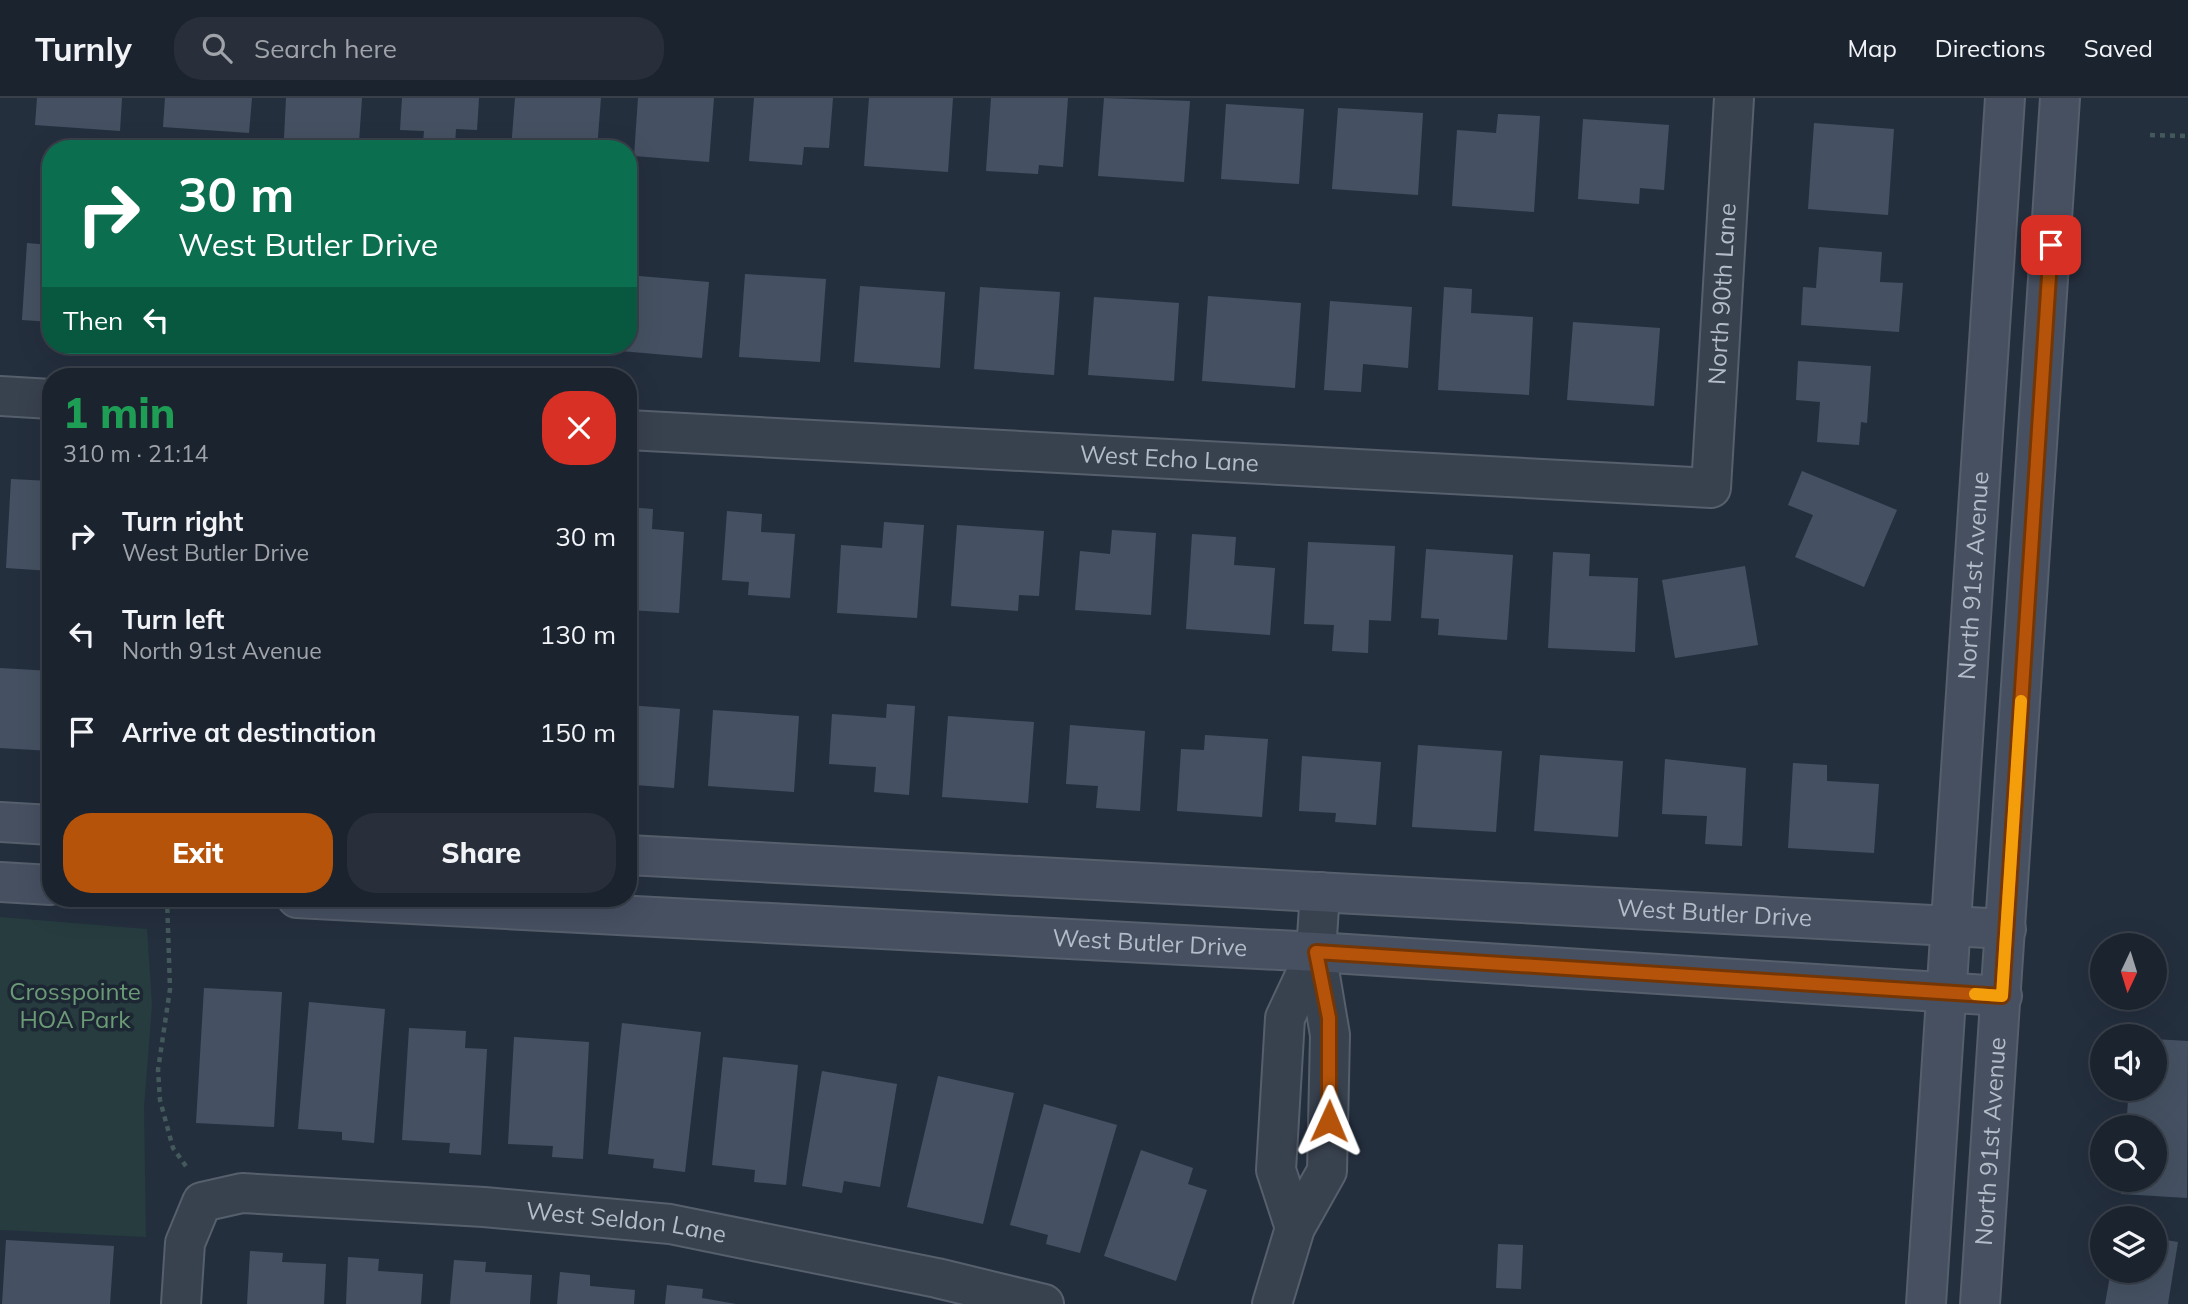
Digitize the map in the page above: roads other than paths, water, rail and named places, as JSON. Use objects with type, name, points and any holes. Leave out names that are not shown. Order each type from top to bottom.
[{"type":"street","name":"North 90th Lane","points":[[1712,488],[1734,98]]},
{"type":"street","name":"North 91st Avenue","points":[[1926,1304],[2005,98]]},
{"type":"street","name":"North 91st Avenue","points":[[1980,1304],[2060,98]]},
{"type":"street","points":[[0,396],[42,398]]},
{"type":"street","name":"West Echo Lane","points":[[637,430],[1712,488]]},
{"type":"street","points":[[0,822],[42,824]]},
{"type":"street","name":"West Butler Drive","points":[[637,855],[2006,929]]},
{"type":"street","points":[[0,882],[42,884]]},
{"type":"street","points":[[1272,1304],[1295,1228],[1328,1171],[1329,1018],[1316,952],[1320,891]]},
{"type":"street","name":"West Butler Drive","points":[[467,907],[1316,952],[2002,996]]},
{"type":"street","points":[[1295,1228],[1276,1170],[1285,1018],[1316,952]]},
{"type":"street","points":[[1280,1118],[1329,1121]]},
{"type":"street","name":"West Seldon Lane","points":[[181,1304],[185,1243],[202,1202],[242,1193],[484,1207],[670,1224],[937,1278],[1044,1304]]},
{"type":"park label","name":"Crosspointe HOA Park","points":[[75,1006]]}]
